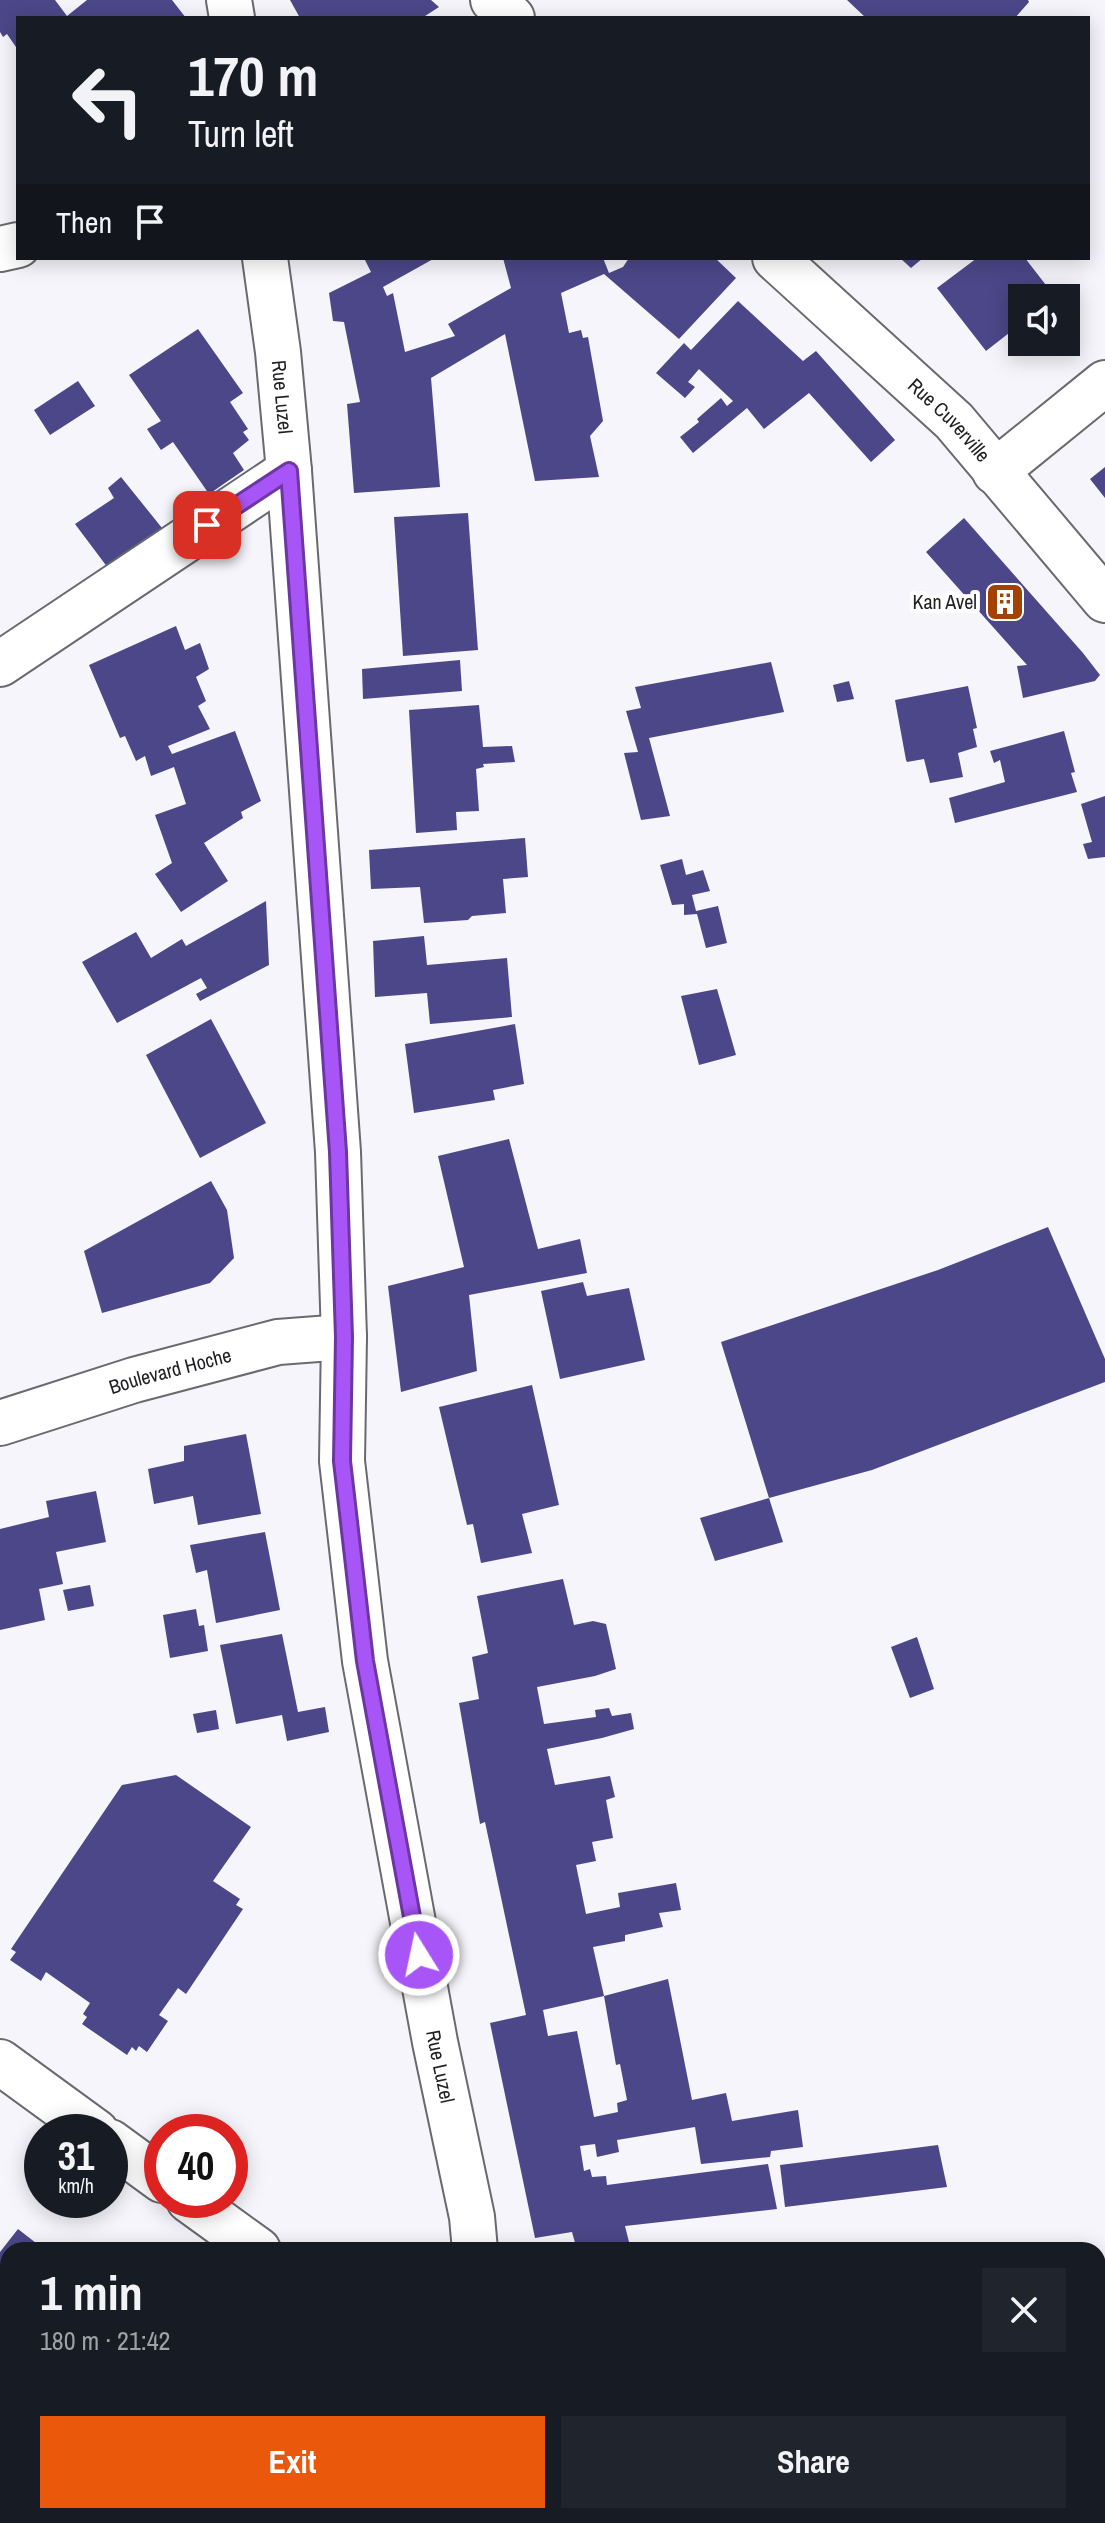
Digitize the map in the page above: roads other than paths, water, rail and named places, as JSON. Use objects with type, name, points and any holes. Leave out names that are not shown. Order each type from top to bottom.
[{"type":"street","points":[[493,0],[510,16]]},
{"type":"street","name":"Rue Luzel","points":[[265,260],[289,471],[336,1122],[344,1337],[342,1461],[365,1661],[474,2242]]},
{"type":"street","name":"Rue Cuverville","points":[[777,260],[954,421],[1105,600]]},
{"type":"street","points":[[995,472],[1105,383]]},
{"type":"street","points":[[0,664],[289,471]]},
{"type":"street","name":"Boulevard Hoche","points":[[0,1423],[134,1380],[278,1342],[344,1337]]},
{"type":"street","points":[[0,2062],[71,2114]]},
{"type":"street","points":[[214,2218],[247,2242]]},
{"type":"place","name":"Kan Avel","points":[[1005,602]]}]
